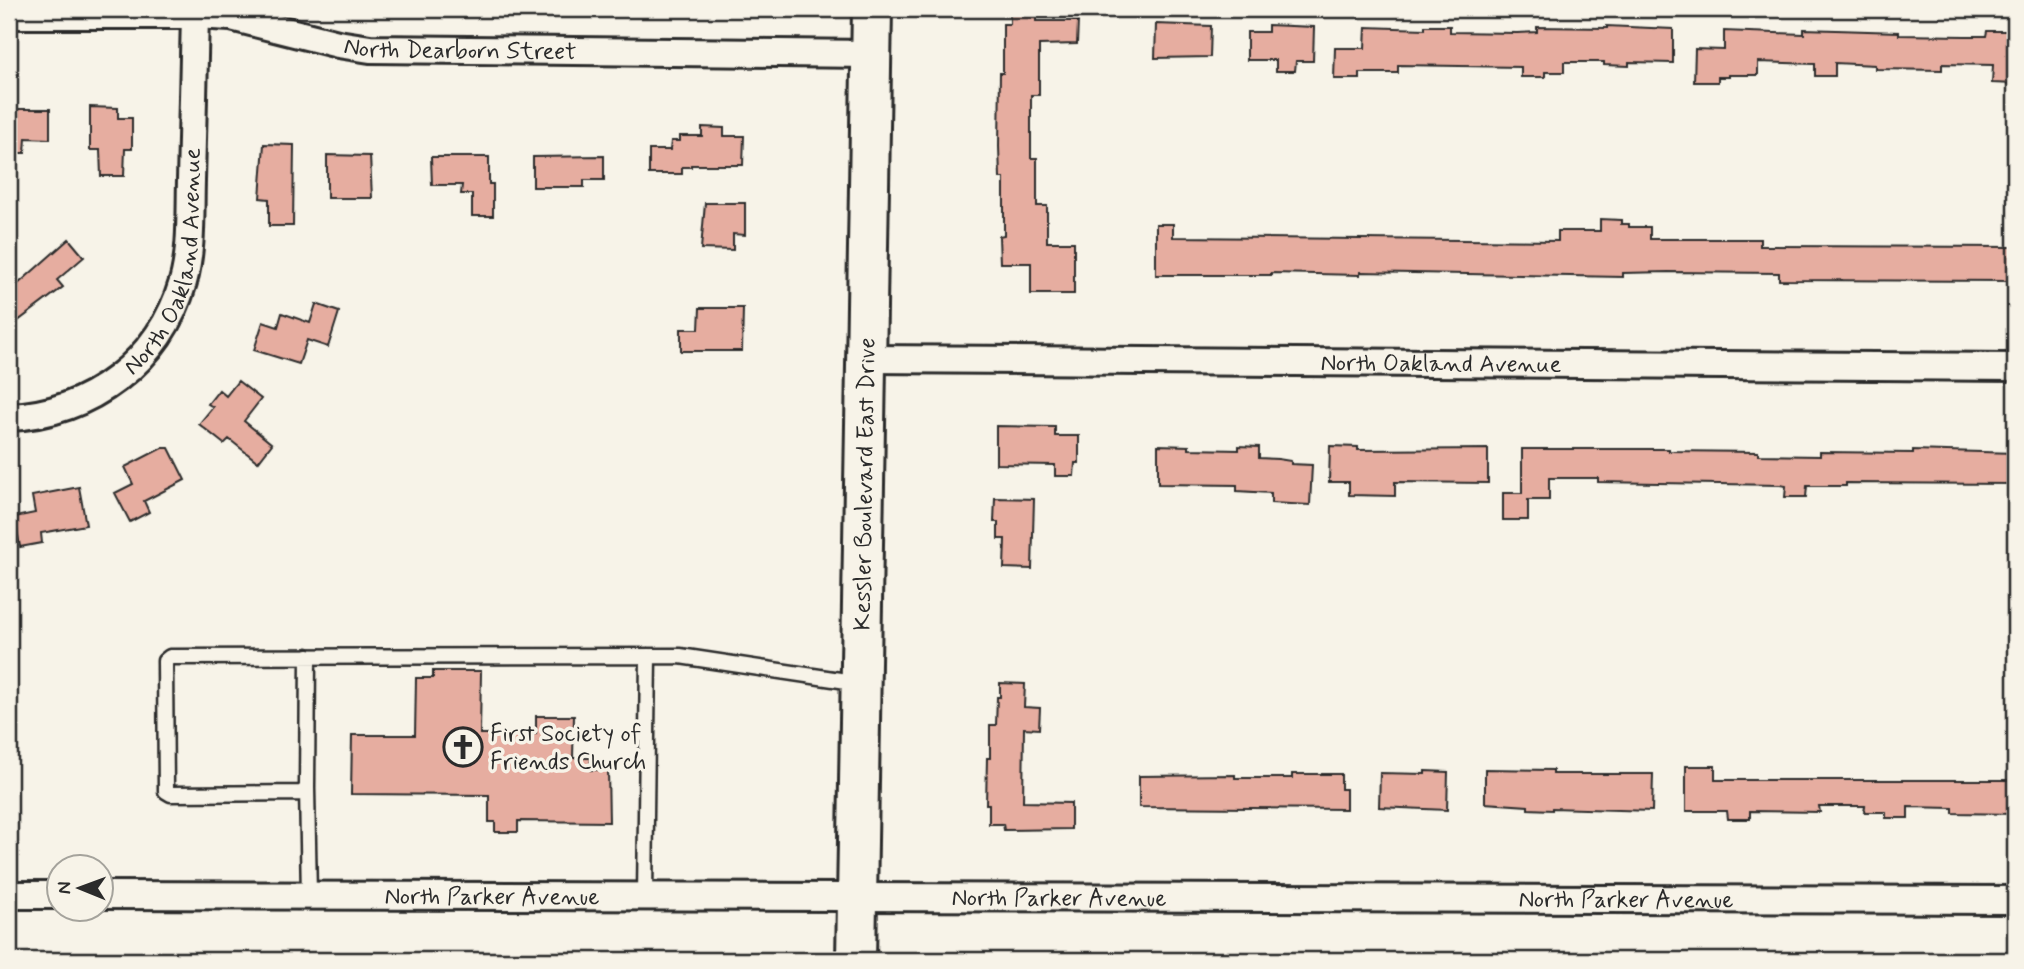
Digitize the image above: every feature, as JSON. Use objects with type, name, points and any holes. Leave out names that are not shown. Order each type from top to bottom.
[{"type":"main road","name":"Kessler Boulevard East Drive","points":[[856,960],[872,9]]},
{"type":"street","name":"North Dearborn Street","points":[[9,15],[195,15],[246,20],[325,41],[370,48],[872,54]]},
{"type":"street","name":"North Oakland Avenue","points":[[9,416],[36,414],[67,407],[104,388],[122,376],[144,354],[172,311],[183,281],[189,240],[195,15]]},
{"type":"street","name":"North Oakland Avenue","points":[[867,359],[2015,367]]},
{"type":"street","points":[[9,895],[46,895]]},
{"type":"street","name":"North Parker Avenue","points":[[116,895],[2015,900]]},
{"type":"lane","points":[[307,656],[309,896]]},
{"type":"lane","points":[[645,896],[648,656]]},
{"type":"lane","points":[[307,788],[302,793],[166,791],[165,662],[170,657],[680,656],[861,684]]},
{"type":"building","points":[[1010,9],[1036,9],[1036,21],[1078,21],[1077,44],[1039,45],[1039,95],[1031,95],[1031,158],[1037,158],[1037,206],[1047,206],[1047,242],[1074,242],[1074,294],[1031,294],[1031,263],[1000,263],[999,236],[1004,235],[1004,178],[1000,178],[1000,73],[1003,73],[1003,24],[1010,24]]},
{"type":"building","points":[[1156,24],[1211,26],[1210,57],[1155,58]]},
{"type":"building","points":[[1268,25],[1314,27],[1313,61],[1296,61],[1295,71],[1276,71],[1276,60],[1247,60],[1247,32],[1268,32]]},
{"type":"building","points":[[1425,26],[1450,26],[1450,32],[1517,33],[1537,32],[1537,27],[1673,29],[1673,63],[1629,62],[1629,66],[1604,65],[1604,62],[1564,62],[1564,72],[1545,72],[1545,77],[1521,77],[1521,67],[1398,65],[1398,73],[1360,73],[1360,79],[1334,79],[1335,48],[1365,48],[1366,27],[1425,29]]},
{"type":"building","points":[[1804,29],[1965,36],[1986,36],[1987,31],[2015,31],[2014,84],[1992,83],[1993,65],[1942,64],[1942,70],[1875,69],[1875,65],[1835,63],[1835,76],[1815,76],[1815,64],[1758,62],[1758,75],[1729,75],[1718,77],[1718,82],[1694,82],[1695,49],[1724,50],[1724,31],[1804,34]]},
{"type":"building","points":[[90,107],[118,108],[118,118],[132,118],[132,149],[125,149],[124,176],[101,176],[100,150],[90,150]]},
{"type":"building","points":[[9,109],[50,109],[50,139],[26,138],[25,153],[9,153]]},
{"type":"building","points":[[702,127],[724,128],[724,136],[744,136],[743,165],[691,165],[682,167],[682,174],[649,174],[649,150],[670,150],[671,141],[680,141],[680,136],[702,136]]},
{"type":"building","points":[[264,144],[294,145],[293,226],[269,226],[269,199],[260,198]]},
{"type":"building","points":[[327,155],[370,156],[372,198],[327,198]]},
{"type":"building","points":[[604,156],[604,180],[584,180],[584,187],[533,187],[533,157]]},
{"type":"building","points":[[431,157],[489,157],[489,184],[493,184],[493,216],[472,216],[472,194],[461,194],[462,185],[432,185]]},
{"type":"building","points":[[705,203],[745,203],[745,235],[733,234],[733,250],[701,249]]},
{"type":"building","points":[[1600,219],[1621,220],[1621,224],[1629,224],[1629,227],[1650,227],[1650,239],[1760,239],[1760,246],[2015,247],[2015,281],[1779,280],[1779,273],[1668,272],[1623,273],[1623,277],[1360,272],[1360,275],[1156,275],[1156,224],[1173,224],[1173,237],[1558,241],[1558,231],[1600,231]]},
{"type":"building","points":[[69,239],[84,257],[57,280],[63,287],[18,321],[9,310],[9,292]]},
{"type":"building","points":[[316,304],[339,312],[328,347],[307,340],[299,364],[254,350],[263,322],[278,327],[282,313],[310,323]]},
{"type":"building","points":[[700,308],[743,308],[742,351],[681,351],[681,329],[699,329]]},
{"type":"building","points":[[238,381],[261,399],[244,421],[272,444],[258,462],[229,439],[224,444],[199,424],[213,407],[208,404],[219,390],[226,396]]},
{"type":"building","points":[[996,426],[1055,427],[1055,436],[1079,436],[1079,463],[1075,463],[1074,476],[1055,476],[1055,465],[996,464]]},
{"type":"building","points":[[1158,445],[1239,450],[1239,446],[1259,447],[1259,458],[1312,465],[1310,505],[1271,503],[1271,493],[1237,491],[1237,485],[1158,484]]},
{"type":"building","points":[[1330,446],[1358,447],[1358,450],[1488,449],[1488,483],[1395,482],[1395,496],[1349,495],[1349,482],[1329,482]]},
{"type":"building","points":[[162,448],[169,448],[185,480],[144,501],[149,512],[130,522],[115,493],[133,484],[125,467]]},
{"type":"building","points":[[1522,449],[1669,449],[1820,456],[1820,452],[1913,453],[1913,450],[2015,453],[2015,484],[1846,483],[1846,486],[1807,486],[1806,497],[1785,497],[1786,486],[1780,485],[1598,482],[1598,478],[1549,478],[1549,500],[1528,500],[1528,520],[1503,520],[1503,493],[1522,493]]},
{"type":"building","points":[[79,487],[86,525],[41,533],[42,543],[20,547],[15,517],[35,513],[32,496]]},
{"type":"building","points":[[995,498],[1034,499],[1032,569],[1004,568],[1005,539],[998,539],[998,522],[994,522]]},
{"type":"building","name":"First Society of Friends Church","points":[[433,671],[481,671],[480,734],[536,734],[536,716],[574,716],[573,758],[591,758],[590,770],[608,770],[609,822],[518,821],[518,832],[495,832],[495,822],[489,822],[489,795],[351,794],[352,735],[415,735],[416,678],[433,678]]},
{"type":"building","points":[[1000,683],[1025,684],[1024,707],[1040,708],[1039,729],[1024,728],[1023,802],[1071,803],[1071,829],[1004,830],[1003,824],[989,824],[989,804],[986,804],[987,758],[990,758],[990,725],[996,725]]},
{"type":"building","points":[[1686,766],[1715,766],[1715,780],[2015,780],[2015,814],[1953,813],[1953,808],[1908,807],[1908,818],[1886,818],[1886,812],[1864,812],[1865,806],[1819,806],[1820,812],[1750,811],[1750,819],[1728,819],[1727,811],[1686,811]]},
{"type":"building","points":[[1485,769],[1553,770],[1553,774],[1653,774],[1652,811],[1528,809],[1528,806],[1485,803]]},
{"type":"building","points":[[1425,771],[1448,772],[1447,810],[1379,807],[1380,773],[1425,774]]},
{"type":"building","points":[[1292,774],[1341,774],[1341,789],[1346,789],[1346,809],[1139,807],[1139,776],[1235,775],[1235,778],[1292,778]]},
{"type":"place","name":"First Society of Friends Church","points":[[463,747]]}]
